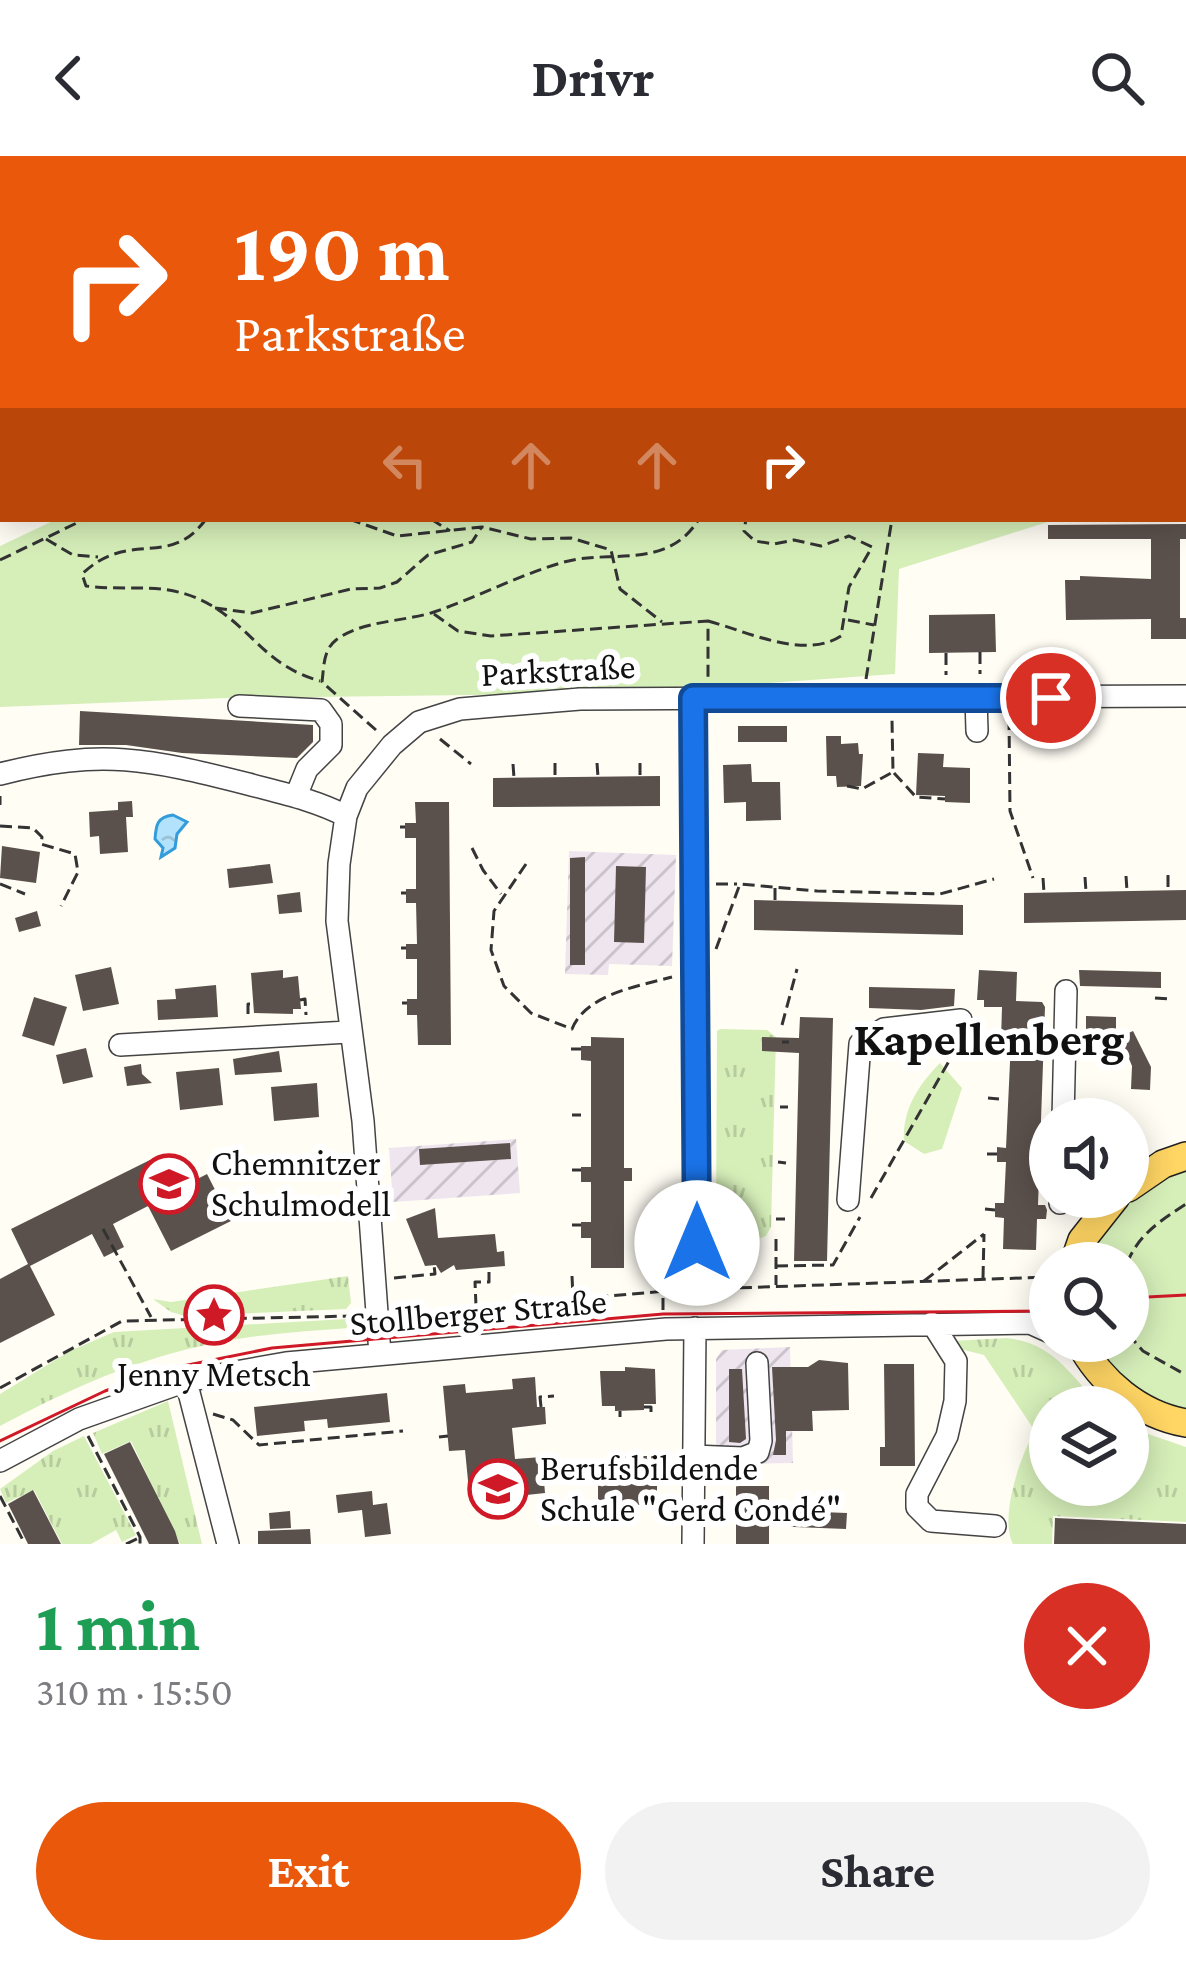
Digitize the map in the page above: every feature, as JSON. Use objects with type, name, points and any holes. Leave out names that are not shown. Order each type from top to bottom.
[{"type":"main road","points":[[1149,1174],[1186,1156]]},
{"type":"main road","points":[[1081,1242],[1099,1218]]},
{"type":"main road","points":[[1093,1362],[1123,1397],[1186,1423]]},
{"type":"street","name":"Parkstraße","points":[[380,1354],[362,1121],[338,921],[339,864],[346,816],[357,788],[392,745],[419,722],[480,707],[580,699],[1186,696]]},
{"type":"street","points":[[697,1243],[700,698]]},
{"type":"street","points":[[976,698],[977,731]]},
{"type":"street","points":[[239,706],[321,710],[331,724],[331,746],[308,769],[296,796]]},
{"type":"street","points":[[0,774],[57,760],[121,757],[158,761],[318,801],[346,816]]},
{"type":"street","points":[[1063,1098],[1066,992]]},
{"type":"street","points":[[848,1200],[860,1044],[884,1029],[962,1029]]},
{"type":"street","points":[[120,1045],[348,1032]]},
{"type":"street","points":[[932,1323],[956,1361],[955,1401],[947,1436],[917,1494],[917,1507],[931,1521],[994,1526]]},
{"type":"street","name":"Stollberger Straße","points":[[0,1461],[79,1419],[185,1381],[286,1363],[694,1328],[1029,1323]]},
{"type":"street","points":[[693,1544],[694,1328]]},
{"type":"street","points":[[693,1456],[742,1458],[758,1452],[758,1364]]},
{"type":"street","points":[[185,1381],[227,1544]]},
{"type":"path","points":[[0,560],[79,522]]},
{"type":"path","points":[[204,522],[194,536],[176,547],[126,548],[99,558],[82,574],[86,586],[147,586],[215,608],[252,613],[351,589],[380,589],[398,582],[428,555],[472,542],[482,527]]},
{"type":"path","points":[[357,522],[397,536],[482,527],[531,539],[571,538],[611,550],[620,589],[662,622]]},
{"type":"path","points":[[436,522],[451,531]]},
{"type":"path","points":[[322,682],[326,652],[334,640],[431,613],[569,560],[613,560],[664,548],[697,522]]},
{"type":"path","points":[[431,613],[458,632],[491,636],[708,621],[790,644],[817,644],[841,636],[849,587],[872,547],[849,536],[821,546],[794,540],[755,541],[744,531],[746,522]]},
{"type":"path","points":[[862,698],[892,522]]},
{"type":"path","points":[[44,537],[73,555],[99,558]]},
{"type":"path","points":[[215,608],[295,674],[322,682],[392,745]]},
{"type":"path","points":[[846,619],[876,625]]},
{"type":"path","points":[[700,698],[708,621]]},
{"type":"path","points":[[1009,717],[1010,811],[1033,878]]},
{"type":"path","points":[[419,722],[471,764]]},
{"type":"path","points":[[892,722],[893,772],[916,797],[945,799]]},
{"type":"path","points":[[555,763],[555,778]]},
{"type":"path","points":[[598,763],[598,777]]},
{"type":"path","points":[[640,763],[640,776]]},
{"type":"path","points":[[513,764],[514,778]]},
{"type":"path","points":[[847,786],[862,789],[893,772]]},
{"type":"path","points":[[0,796],[0,805]]},
{"type":"path","points":[[0,826],[33,828],[42,837],[41,844],[75,854],[78,872],[61,906]]},
{"type":"path","points":[[472,848],[482,871],[502,896]]},
{"type":"path","points":[[526,864],[494,911],[491,950],[504,986],[531,1013],[572,1029],[578,1014],[608,996],[696,972]]},
{"type":"path","points":[[1168,875],[1168,890]]},
{"type":"path","points":[[1126,876],[1127,891]]},
{"type":"path","points":[[1085,877],[1086,892]]},
{"type":"path","points":[[1043,878],[1044,893]]},
{"type":"path","points":[[705,884],[940,894],[994,879]]},
{"type":"path","points":[[0,884],[25,894]]},
{"type":"path","points":[[717,947],[740,884]]},
{"type":"path","points":[[775,886],[775,900]]},
{"type":"path","points":[[817,891],[817,902]]},
{"type":"path","points":[[858,892],[858,902]]},
{"type":"path","points":[[898,892],[898,903]]},
{"type":"path","points":[[939,904],[940,894]]},
{"type":"path","points":[[782,1025],[797,969]]},
{"type":"path","points":[[1156,998],[1169,999]]},
{"type":"path","points":[[776,1266],[832,1265],[962,1029]]},
{"type":"path","points":[[990,1034],[1001,1034]]},
{"type":"path","points":[[782,1042],[789,1042]]},
{"type":"path","points":[[571,1049],[580,1049]]},
{"type":"path","points":[[988,1099],[999,1099]]},
{"type":"path","points":[[780,1107],[788,1107]]},
{"type":"path","points":[[572,1115],[580,1115]]},
{"type":"path","points":[[987,1154],[997,1154]]},
{"type":"path","points":[[778,1162],[786,1163]]},
{"type":"path","points":[[572,1170],[581,1171]]},
{"type":"path","points":[[1138,1242],[1186,1204]]},
{"type":"path","points":[[985,1209],[995,1210]]},
{"type":"path","points":[[776,1219],[785,1219]]},
{"type":"path","points":[[572,1225],[580,1225]]},
{"type":"path","points":[[103,1229],[152,1319]]},
{"type":"path","points":[[921,1283],[984,1234],[983,1280]]},
{"type":"path","points":[[776,1239],[776,1287]]},
{"type":"path","points":[[678,1290],[677,1260],[697,1243]]},
{"type":"path","points":[[727,1288],[728,1254]]},
{"type":"path","points":[[374,1280],[435,1274],[434,1265]]},
{"type":"path","points":[[476,1307],[475,1282],[489,1282],[489,1267]]},
{"type":"path","points":[[572,1276],[573,1298]]},
{"type":"path","points":[[0,1388],[122,1321],[377,1316],[678,1290],[1029,1278]]},
{"type":"path","points":[[1149,1354],[1186,1375]]},
{"type":"path","points":[[541,1407],[540,1397],[554,1396]]},
{"type":"path","points":[[644,1407],[651,1407],[651,1416]]},
{"type":"path","points":[[195,1416],[217,1413],[246,1430],[259,1445],[403,1431]]},
{"type":"path","points":[[79,1419],[135,1522],[140,1541],[126,1544]]},
{"type":"path","points":[[367,1424],[368,1435]]},
{"type":"path","points":[[323,1429],[324,1439]]},
{"type":"path","points":[[280,1433],[281,1443]]},
{"type":"path","points":[[439,1436],[448,1436]]},
{"type":"path","points":[[0,1496],[25,1544]]},
{"type":"shaded area","points":[[569,851],[676,855],[672,966],[609,964],[608,975],[565,974]]},
{"type":"shaded area","points":[[516,1139],[520,1193],[393,1202],[389,1148]]},
{"type":"shaded area","points":[[790,1347],[793,1463],[716,1464],[716,1359],[722,1350]]},
{"type":"green space","points":[[51,522],[1048,522],[899,569],[895,674],[632,693],[226,698],[0,707],[0,546]]},
{"type":"green space","points":[[720,1029],[767,1030],[776,1037],[771,1227],[766,1236],[732,1248],[730,1235],[716,1220]]},
{"type":"green space","points":[[940,1063],[962,1088],[942,1149],[924,1154],[904,1141],[906,1119],[919,1089]]},
{"type":"green space","points":[[1186,1156],[1186,1423],[1172,1420],[1149,1400],[1149,1386],[1133,1386],[1106,1362],[1149,1362],[1149,1242],[1083,1242],[1088,1230],[1104,1218],[1149,1218],[1149,1184]]},
{"type":"green space","points":[[686,1255],[710,1262],[724,1260],[723,1283],[686,1283]]},
{"type":"green space","points":[[348,1276],[351,1303],[346,1309],[185,1316],[153,1299],[171,1302]]},
{"type":"green space","points":[[363,1318],[363,1327],[252,1337],[159,1357],[78,1387],[0,1426],[0,1394],[70,1351],[114,1332]]},
{"type":"green space","points":[[952,1341],[1024,1341],[1029,1343],[1029,1362],[1058,1362],[1082,1386],[1029,1386],[1029,1422],[984,1355],[960,1349]]},
{"type":"green space","points":[[168,1401],[202,1544],[180,1544],[131,1441],[102,1454],[93,1433]]},
{"type":"green space","points":[[1149,1434],[1186,1447],[1186,1522],[1053,1516],[1052,1544],[1013,1544],[1008,1519],[1029,1444],[1029,1506],[1149,1506]]},
{"type":"green space","points":[[84,1436],[136,1535],[122,1542],[116,1530],[91,1544],[62,1544],[34,1490],[6,1503],[0,1489],[53,1451]]},
{"type":"water","points":[[173,815],[187,822],[177,834],[175,848],[161,857],[163,848],[155,839],[157,826]]},
{"type":"building","points":[[1186,524],[1186,539],[1180,539],[1180,618],[1186,618],[1186,639],[1151,639],[1151,619],[1066,620],[1065,580],[1080,580],[1080,576],[1151,579],[1151,539],[1048,539],[1048,525]]},
{"type":"building","points":[[995,614],[996,652],[929,653],[929,615]]},
{"type":"building","points":[[80,711],[313,725],[313,742],[297,758],[79,745]]},
{"type":"building","points":[[738,726],[787,726],[787,742],[738,742]]},
{"type":"building","points":[[826,736],[841,736],[841,744],[858,743],[859,754],[863,754],[861,786],[837,787],[836,776],[827,776]]},
{"type":"building","points":[[918,753],[944,754],[943,767],[970,768],[970,803],[916,795]]},
{"type":"building","points":[[751,764],[752,782],[780,782],[781,820],[746,821],[746,802],[724,803],[723,765]]},
{"type":"building","points":[[660,776],[660,806],[493,807],[493,778]]},
{"type":"building","points":[[132,801],[133,817],[126,817],[128,852],[100,854],[99,836],[90,837],[89,812],[118,810],[118,802]]},
{"type":"building","points":[[415,802],[449,802],[451,1045],[418,1045],[417,1015],[407,1015],[407,999],[417,999],[417,959],[406,959],[406,944],[417,944],[416,903],[406,903],[406,889],[416,889],[416,838],[405,838],[405,823],[416,823]]},
{"type":"building","points":[[2,846],[40,852],[36,883],[0,878]]},
{"type":"building","points":[[585,857],[585,965],[570,965],[570,858]]},
{"type":"building","points":[[270,864],[273,883],[229,888],[227,869]]},
{"type":"building","points":[[616,866],[646,867],[644,943],[614,942]]},
{"type":"building","points":[[1186,890],[1186,920],[1024,923],[1024,893]]},
{"type":"building","points":[[300,892],[302,912],[279,914],[277,895]]},
{"type":"building","points":[[754,900],[963,905],[963,935],[754,930]]},
{"type":"building","points":[[37,911],[41,926],[19,932],[15,918]]},
{"type":"building","points":[[111,967],[119,1004],[83,1011],[75,975]]},
{"type":"building","points":[[283,970],[283,978],[298,976],[301,1009],[293,1009],[293,1014],[254,1013],[251,973]]},
{"type":"building","points":[[979,970],[1017,972],[1016,1001],[1042,1002],[1045,1007],[1042,1098],[1029,1098],[1029,1218],[1046,1218],[1037,1219],[1036,1242],[1029,1242],[1029,1250],[1003,1249],[1004,1218],[995,1217],[995,1203],[1004,1203],[1006,1162],[997,1162],[997,1147],[1006,1148],[1011,1041],[1001,1040],[1002,1007],[984,1007],[984,1000],[977,1000]]},
{"type":"building","points":[[1079,970],[1161,972],[1161,988],[1080,986]]},
{"type":"building","points":[[216,985],[218,1017],[158,1020],[157,1000],[176,999],[175,989]]},
{"type":"building","points":[[869,987],[955,989],[954,1006],[869,1008]]},
{"type":"building","points":[[34,997],[67,1007],[54,1046],[22,1036]]},
{"type":"building","points":[[1086,1016],[1116,1017],[1116,1032],[1086,1031]]},
{"type":"building","points":[[800,1017],[833,1018],[827,1261],[794,1261],[799,1053],[762,1051],[762,1037],[799,1038]]},
{"type":"building","points":[[1133,1031],[1151,1067],[1150,1090],[1131,1089],[1132,1066],[1120,1037]]},
{"type":"building","points":[[591,1037],[624,1038],[624,1168],[632,1168],[632,1181],[624,1181],[624,1268],[591,1268],[591,1238],[581,1238],[581,1222],[591,1222],[591,1182],[581,1182],[581,1167],[591,1167],[591,1061],[581,1060],[581,1046],[591,1046]]},
{"type":"building","points":[[86,1048],[93,1077],[63,1084],[56,1055]]},
{"type":"building","points":[[279,1051],[282,1072],[235,1075],[233,1059]]},
{"type":"building","points":[[141,1064],[142,1074],[152,1083],[127,1086],[124,1067]]},
{"type":"building","points":[[219,1068],[223,1105],[180,1110],[176,1072]]},
{"type":"building","points":[[317,1083],[319,1117],[274,1121],[271,1087]]},
{"type":"building","points":[[510,1143],[511,1159],[420,1165],[419,1149]]},
{"type":"building","points":[[158,1156],[176,1190],[207,1174],[231,1221],[171,1251],[148,1206],[113,1224],[124,1247],[104,1257],[92,1234],[30,1266],[55,1315],[0,1343],[0,1279],[28,1264],[11,1229]]},
{"type":"building","points":[[435,1208],[438,1238],[495,1234],[505,1266],[456,1270],[454,1265],[441,1273],[436,1265],[425,1266],[406,1219]]},
{"type":"building","points":[[819,1360],[848,1363],[849,1410],[812,1411],[813,1431],[786,1431],[786,1455],[773,1455],[772,1367],[808,1367]]},
{"type":"building","points":[[884,1364],[914,1364],[915,1466],[880,1466],[880,1447],[885,1447]]},
{"type":"building","points":[[625,1367],[655,1369],[656,1404],[644,1404],[644,1410],[615,1411],[615,1406],[602,1406],[600,1371],[625,1371]]},
{"type":"building","points":[[729,1369],[742,1369],[746,1439],[740,1443],[729,1442]]},
{"type":"building","points":[[535,1377],[537,1407],[545,1407],[546,1424],[512,1428],[515,1459],[542,1457],[545,1493],[470,1501],[465,1450],[449,1451],[443,1386],[465,1384],[466,1393],[513,1389],[512,1379]]},
{"type":"building","points":[[387,1393],[390,1422],[328,1428],[327,1419],[304,1421],[305,1431],[257,1436],[254,1407]]},
{"type":"building","points":[[130,1442],[179,1544],[149,1544],[104,1454]]},
{"type":"building","points":[[614,1456],[657,1456],[657,1500],[643,1500],[643,1505],[598,1505],[598,1477],[614,1477]]},
{"type":"building","points":[[736,1486],[769,1486],[769,1510],[847,1513],[846,1529],[769,1526],[769,1544],[736,1544]]},
{"type":"building","points":[[33,1490],[61,1544],[28,1544],[8,1504]]},
{"type":"building","points":[[372,1491],[373,1505],[387,1503],[391,1534],[365,1537],[362,1510],[338,1513],[336,1495]]},
{"type":"building","points":[[290,1511],[291,1528],[270,1529],[269,1513]]},
{"type":"building","points":[[1055,1518],[1186,1524],[1186,1544],[1054,1544]]},
{"type":"building","points":[[310,1529],[311,1544],[258,1544],[258,1531]]},
{"type":"tram line","points":[[1149,1297],[1186,1295]]},
{"type":"tram line","points":[[0,1441],[105,1391],[163,1370],[272,1348],[663,1314],[1029,1311]]},
{"type":"place","name":"Chemnitzer Schulmodell","points":[[169,1184]]},
{"type":"place","name":"Jenny Metsch","points":[[214,1315]]},
{"type":"place","name":"Berufsbildende Schule \"Gerd Condé\"","points":[[498,1489]]},
{"type":"district","name":"Kapellenberg","points":[[989,1038]]},
{"type":"route","points":[[697,1243],[693,698],[1051,698]]}]
